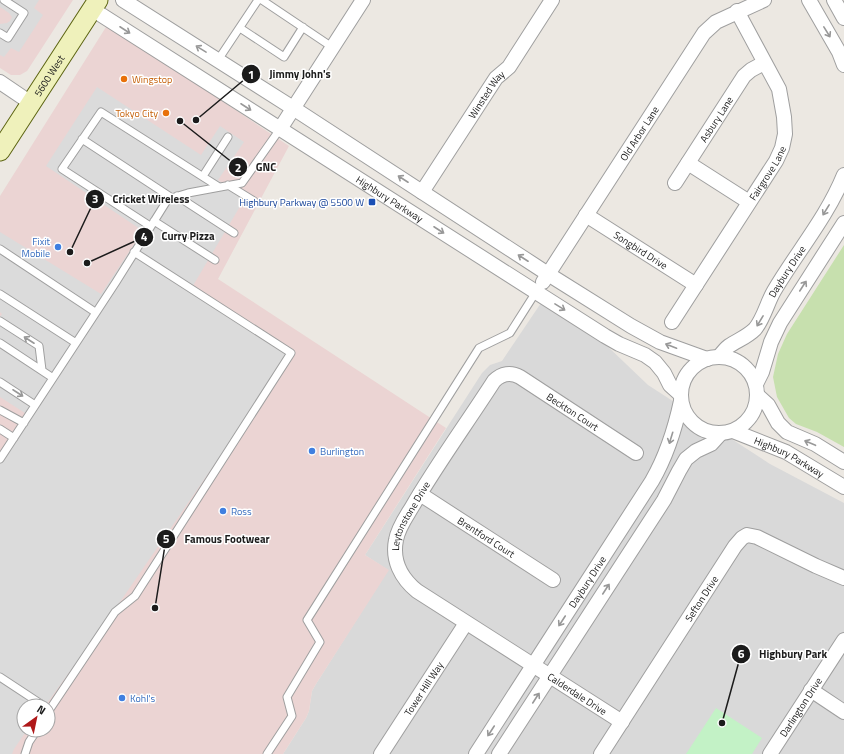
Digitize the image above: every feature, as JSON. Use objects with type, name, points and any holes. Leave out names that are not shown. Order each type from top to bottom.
[{"type":"main road","name":"5600 West","points":[[0,151],[95,4]]},
{"type":"street","points":[[123,0],[641,333],[660,342],[713,358],[730,359],[741,364],[750,373],[756,390],[768,405],[778,423],[787,432],[815,444],[844,462]]},
{"type":"street","points":[[280,129],[363,0]]},
{"type":"street","name":"Winsted Way","points":[[422,192],[496,78],[509,67],[552,0]]},
{"type":"street","name":"Old Arbor Lane","points":[[536,292],[709,27],[737,11],[764,0]]},
{"type":"street","points":[[809,0],[839,52],[844,65]]},
{"type":"street","points":[[834,0],[844,18]]},
{"type":"street","name":"Highbury Parkway","points":[[95,4],[280,129],[619,344],[650,358],[659,366],[670,385],[681,397]]},
{"type":"street","name":"Fairgrove Lane","points":[[672,322],[780,154],[784,144],[784,117],[779,89],[775,79],[764,62],[737,11]]},
{"type":"street","name":"Asbury Lane","points":[[674,184],[744,76],[764,62]]},
{"type":"street","points":[[0,82],[31,103]]},
{"type":"street","points":[[688,163],[749,202]]},
{"type":"street","name":"Daybury Drive","points":[[713,358],[728,347],[748,336],[756,327],[763,316],[774,290],[826,211],[835,196],[844,175]]},
{"type":"street","name":"Songbird Drive","points":[[586,215],[696,285]]},
{"type":"street","name":"Daybury Drive","points":[[756,390],[771,342],[780,323],[844,223]]},
{"type":"street","points":[[713,358],[699,363],[688,372],[682,385],[681,397],[684,411],[690,421],[699,428],[710,432],[727,432],[741,426],[753,413],[756,404],[756,390]]},
{"type":"street","name":"Beckton Court","points":[[508,374],[520,377],[636,453]]},
{"type":"street","name":"Leytonstone Drive","points":[[508,374],[500,376],[494,381],[420,494],[398,532],[395,550],[398,566],[402,575],[411,586],[533,666]]},
{"type":"street","name":"Daybury Drive","points":[[476,754],[657,471],[670,444],[681,397]]},
{"type":"street","name":"Highbury Parkway","points":[[727,432],[786,452],[844,487]]},
{"type":"street","name":"Daybury Drive","points":[[499,754],[664,500],[682,464],[696,451],[711,444],[727,432]]},
{"type":"street","name":"Brentford Court","points":[[420,494],[553,580]]},
{"type":"street","name":"Sefton Drive","points":[[601,754],[735,546],[742,538],[747,535],[757,537],[844,578]]},
{"type":"street","name":"Tower Hill Way","points":[[381,754],[466,623]]},
{"type":"street","name":"Darlington Drive","points":[[770,754],[844,640]]},
{"type":"street","name":"Calderdale Drive","points":[[533,666],[622,722]]},
{"type":"street","points":[[811,690],[844,712]]},
{"type":"lane","points":[[0,33],[8,38],[24,13],[4,0]]},
{"type":"lane","points":[[218,60],[258,0]]},
{"type":"lane","points":[[262,0],[332,47]]},
{"type":"lane","points":[[240,28],[284,57],[302,27]]},
{"type":"lane","points":[[215,260],[152,224],[62,169],[101,112],[219,187]]},
{"type":"lane","points":[[0,459],[116,282],[168,199],[242,183],[280,129]]},
{"type":"lane","points":[[203,176],[228,137]]},
{"type":"lane","points":[[82,139],[234,233]]},
{"type":"lane","points":[[228,185],[254,201]]},
{"type":"lane","points":[[0,249],[96,312]]},
{"type":"lane","points":[[55,698],[116,612],[135,596],[291,353],[134,252]]},
{"type":"lane","points":[[267,754],[292,716],[287,697],[320,642],[307,620],[479,348],[510,333],[536,292]]},
{"type":"lane","points":[[0,294],[76,343]]},
{"type":"lane","points":[[0,321],[39,346],[42,370]]},
{"type":"lane","points":[[0,343],[53,378]]},
{"type":"lane","points":[[0,382],[35,405]]},
{"type":"lane","points":[[0,410],[24,423]]},
{"type":"lane","points":[[0,429],[14,438]]},
{"type":"lane","points":[[0,677],[31,698]]},
{"type":"lane","points":[[25,754],[32,738]]},
{"type":"shaded area","points":[[0,0],[73,0],[27,71],[20,75],[11,75],[0,68]]},
{"type":"shaded area","points":[[0,0],[39,0],[34,8],[43,15],[19,52],[11,48],[4,57],[0,55],[0,24],[7,23],[12,17],[0,7]]},
{"type":"shaded area","points":[[106,27],[126,36],[289,146],[218,279],[446,428],[365,555],[389,570],[316,684],[312,691],[309,711],[306,718],[283,754],[0,754],[0,196]]},
{"type":"shaded area","points":[[97,87],[201,155],[220,126],[244,142],[218,180],[245,198],[191,289],[291,353],[122,599],[51,698],[16,698],[16,738],[22,738],[12,754],[0,754],[0,451],[4,453],[28,415],[0,397],[0,317],[2,314],[0,312],[0,232],[101,294],[143,231],[46,166]]},
{"type":"shaded area","points":[[541,303],[603,342],[648,385],[770,464],[844,503],[844,754],[283,754],[306,718],[309,711],[312,691],[388,570],[365,555],[482,373],[490,365],[502,361]]},
{"type":"green space","points":[[844,245],[844,447],[817,432],[796,424],[789,418],[777,397],[773,377],[778,354],[787,334]]},
{"type":"green space","points":[[716,708],[762,738],[752,754],[686,754]]},
{"type":"place","name":"Wingstop","points":[[124,79]]},
{"type":"place","name":"Tokyo City","points":[[166,113]]},
{"type":"place","name":"Jimmy John's","points":[[196,120]]},
{"type":"place","name":"GNC","points":[[180,121]]},
{"type":"place","name":"Highbury Parkway @ 5500 W","points":[[372,202]]},
{"type":"place","name":"Fixit Mobile","points":[[58,247]]},
{"type":"place","name":"Cricket Wireless","points":[[70,252]]},
{"type":"place","name":"Curry Pizza","points":[[87,263]]},
{"type":"place","name":"Burlington","points":[[312,451]]},
{"type":"place","name":"Ross","points":[[223,511]]},
{"type":"place","name":"Famous Footwear","points":[[155,608]]},
{"type":"place","name":"Kohl's","points":[[122,698]]},
{"type":"place","name":"Highbury Park","points":[[722,723]]}]
